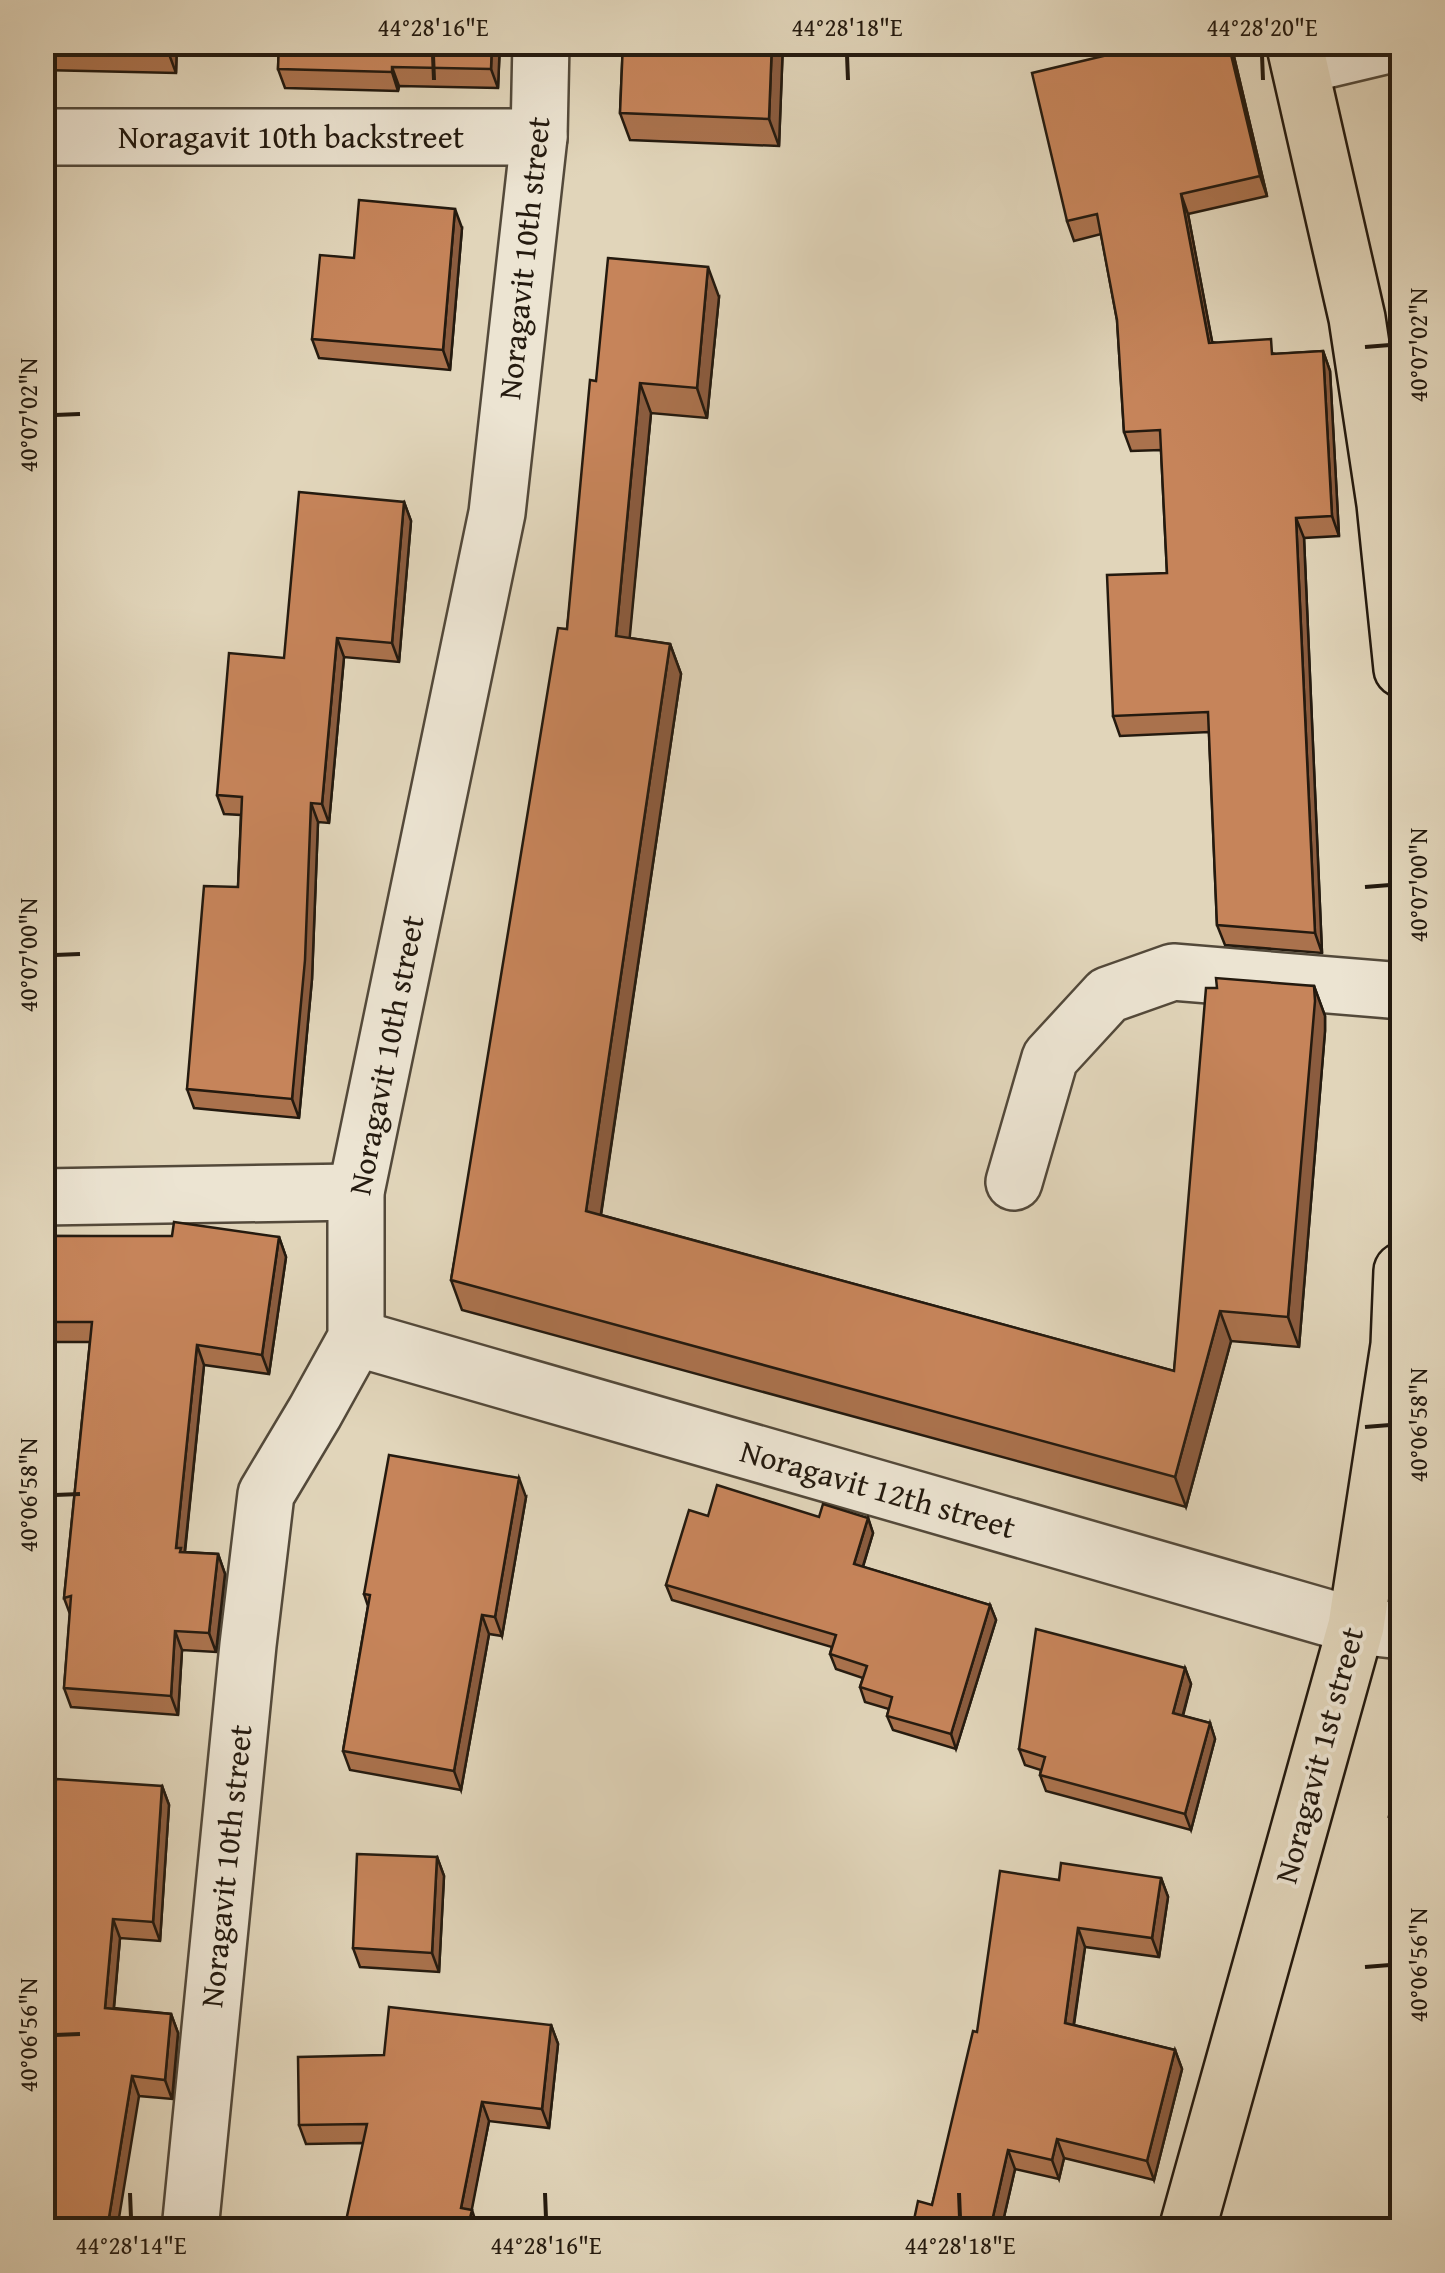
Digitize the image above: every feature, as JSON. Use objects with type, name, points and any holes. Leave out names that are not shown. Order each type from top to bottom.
[{"type":"main road","points":[[1297,54],[1357,318],[1385,504],[1402,668]]},
{"type":"main road","name":"Noragavit 1st street","points":[[1187,2230],[1379,1629],[1402,1271]]},
{"type":"street","name":"Noragavit 10th street","points":[[190,2230],[266,1494],[356,1338],[356,1192],[497,513],[539,136],[541,42]]},
{"type":"street","points":[[1297,54],[1400,42]]},
{"type":"street","name":"Noragavit 10th backstreet","points":[[42,137],[539,136]]},
{"type":"street","points":[[1014,1182],[1050,1058],[1108,995],[1173,972],[1402,991]]},
{"type":"street","points":[[42,1197],[356,1192]]},
{"type":"street","name":"Noragavit 12th street","points":[[356,1338],[1379,1629]]},
{"type":"building","points":[[42,42],[169,42],[169,54],[42,51]]},
{"type":"building","points":[[279,42],[492,42],[491,69],[278,69]]},
{"type":"building","points":[[623,42],[772,42],[769,119],[620,113]]},
{"type":"building","points":[[1162,42],[1228,42],[1260,176],[1181,194],[1209,343],[1271,339],[1272,354],[1323,351],[1332,516],[1296,518],[1315,933],[1217,925],[1208,712],[1113,716],[1107,575],[1167,573],[1160,430],[1124,432],[1117,320],[1097,214],[1067,221],[1032,73]]},
{"type":"building","points":[[1402,63],[1402,117],[1391,66]]},
{"type":"building","points":[[359,200],[455,209],[443,350],[312,339],[320,255],[354,258]]},
{"type":"building","points":[[608,258],[708,267],[697,388],[640,383],[616,636],[670,644],[586,1211],[1174,1371],[1206,988],[1217,988],[1216,978],[1314,986],[1288,1317],[1220,1311],[1175,1477],[451,1280],[558,628],[567,629],[590,380],[596,381]]},
{"type":"building","points":[[299,492],[404,502],[392,643],[337,638],[322,804],[311,803],[305,960],[292,1099],[187,1089],[204,886],[238,887],[242,797],[217,795],[229,653],[284,658]]},
{"type":"building","points":[[174,1222],[279,1237],[262,1355],[197,1345],[176,1548],[181,1548],[180,1552],[218,1554],[209,1633],[175,1631],[171,1696],[64,1688],[71,1596],[64,1598],[92,1322],[42,1322],[42,1236],[172,1236]]},
{"type":"building","points":[[389,1455],[519,1478],[495,1617],[482,1615],[454,1771],[343,1751],[370,1595],[364,1594]]},
{"type":"building","points":[[717,1485],[819,1517],[823,1504],[868,1518],[854,1564],[990,1605],[951,1734],[887,1716],[892,1697],[860,1687],[867,1666],[830,1654],[836,1635],[666,1585],[689,1510],[708,1516]]},
{"type":"building","points":[[1036,1629],[1185,1668],[1173,1713],[1210,1723],[1185,1814],[1040,1775],[1045,1757],[1019,1749]]},
{"type":"building","points":[[1402,1711],[1402,1819],[1389,1817]]},
{"type":"building","points":[[56,1779],[162,1786],[153,1922],[113,1919],[105,2008],[171,2014],[165,2080],[132,2076],[107,2230],[42,2230],[42,1941]]},
{"type":"building","points":[[357,1854],[437,1857],[432,1953],[353,1948]]},
{"type":"building","points":[[1061,1863],[1161,1878],[1152,1938],[1078,1928],[1065,2023],[1175,2050],[1147,2161],[1057,2139],[1052,2160],[1008,2150],[990,2230],[888,2230],[889,2224],[912,2229],[918,2201],[932,2205],[973,2031],[977,2032],[1000,1871],[1059,1880]]},
{"type":"building","points":[[389,2007],[551,2025],[542,2109],[482,2102],[461,2208],[472,2210],[467,2230],[344,2230],[367,2124],[299,2125],[298,2057],[384,2055]]}]
